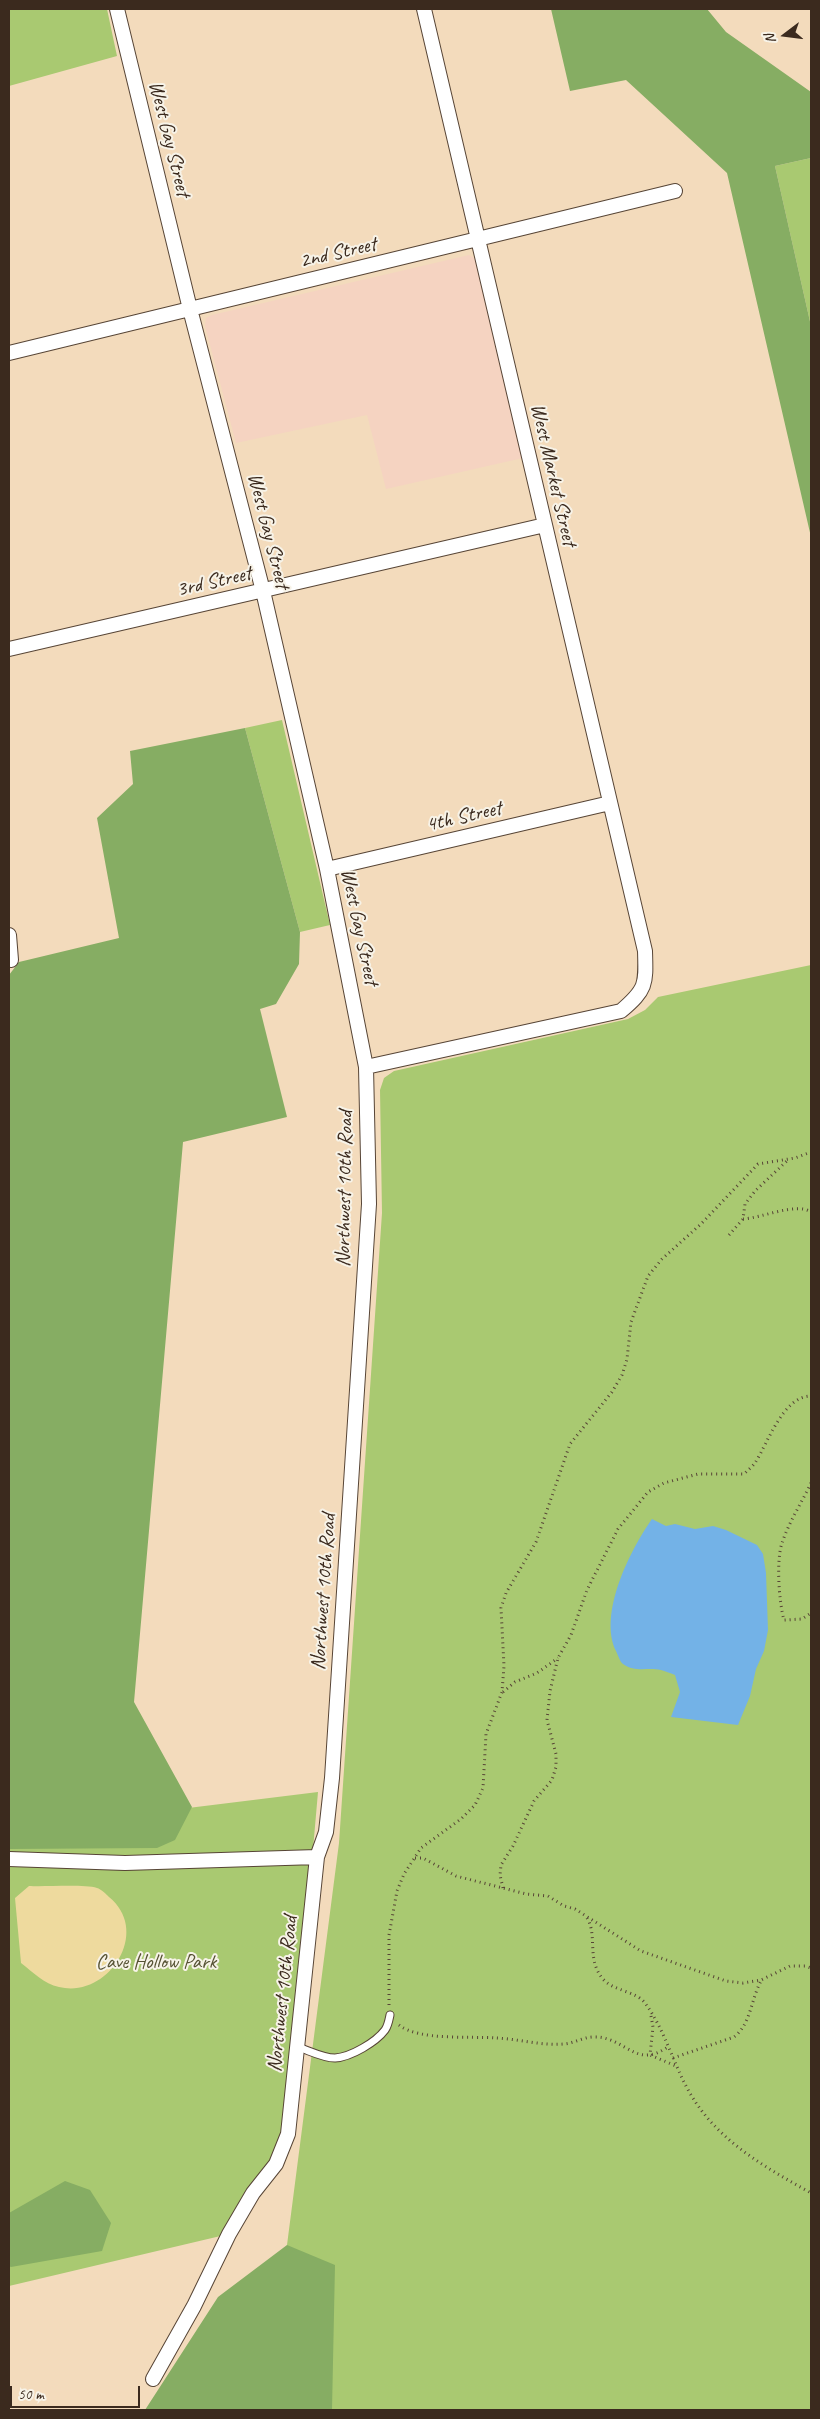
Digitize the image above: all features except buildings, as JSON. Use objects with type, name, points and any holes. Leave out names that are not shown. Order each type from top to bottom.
[{"type":"street","name":"West Gay Street","points":[[117,9],[190,309],[263,592],[327,869],[366,1067]]},
{"type":"street","name":"West Market Street","points":[[366,1067],[621,1011],[641,994],[646,976],[645,951],[424,9]]},
{"type":"street","name":"2nd Street","points":[[9,353],[478,241],[675,191]]},
{"type":"street","name":"3rd Street","points":[[9,649],[263,592],[545,525]]},
{"type":"street","name":"4th Street","points":[[327,869],[610,803]]},
{"type":"street","points":[[9,935],[11,960]]},
{"type":"street","name":"Northwest 10th Road","points":[[153,2379],[194,2306],[229,2234],[254,2193],[276,2164],[288,2134],[316,1857],[326,1832],[332,1778],[369,1204],[366,1067]]},
{"type":"street","points":[[9,1859],[125,1863],[316,1857]]},
{"type":"lane","points":[[298,2046],[325,2057],[336,2058],[376,2039],[386,2028],[390,2015]]},
{"type":"path","points":[[668,2047],[644,2056],[611,2038],[594,2037],[566,2044],[552,2044],[496,2038],[467,2039],[410,2032],[400,2027],[390,2015],[389,1935],[397,1892],[404,1874],[414,1858],[421,1848],[461,1819],[474,1805],[483,1788],[486,1734],[502,1692],[504,1666],[501,1608],[506,1593],[536,1542],[570,1444],[612,1392],[622,1375],[627,1359],[631,1322],[648,1276],[662,1259],[701,1224],[758,1164],[790,1159],[811,1152]]},
{"type":"path","points":[[744,1219],[745,1204],[755,1191],[790,1159]]},
{"type":"path","points":[[729,1235],[744,1219],[794,1208],[805,1208],[811,1212]]},
{"type":"path","points":[[503,1888],[501,1865],[513,1846],[534,1801],[552,1780],[556,1768],[556,1754],[547,1720],[550,1691],[558,1658],[571,1635],[587,1590],[618,1529],[648,1492],[664,1483],[698,1474],[744,1474],[754,1464],[773,1428],[786,1412],[797,1401],[811,1396]]},
{"type":"path","points":[[811,1483],[782,1543],[780,1558],[784,1620],[802,1620],[811,1613]]},
{"type":"path","points":[[502,1692],[515,1682],[537,1673],[558,1658]]},
{"type":"path","points":[[414,1858],[423,1858],[456,1876],[526,1894],[548,1896],[586,1915],[641,1951],[726,1981],[743,1983],[761,1980],[790,1966],[811,1968]]},
{"type":"path","points":[[586,1915],[591,1924],[592,1955],[603,1980],[644,2002],[704,2116],[721,2134],[742,2151],[770,2170],[811,2193]]},
{"type":"path","points":[[673,2058],[734,2037],[743,2030],[754,1994],[761,1980]]},
{"type":"path","points":[[650,2012],[653,2027],[650,2055]]},
{"type":"path","points":[[650,2055],[677,2066]]},
{"type":"shaded area","points":[[469,255],[474,258],[477,266],[523,458],[386,489],[367,415],[236,443],[205,326],[206,318],[212,315]]},
{"type":"green space","points":[[9,9],[107,9],[117,56],[9,86]]},
{"type":"green space","points":[[551,9],[707,9],[726,32],[811,92],[811,158],[775,166],[811,326],[811,537],[727,173],[626,80],[570,91]]},
{"type":"green space","points":[[811,158],[811,326],[775,166]]},
{"type":"green space","points":[[282,720],[330,925],[300,932],[245,728]]},
{"type":"green space","points":[[245,728],[300,932],[299,964],[276,1004],[260,1009],[287,1117],[183,1142],[134,1702],[192,1807],[175,1840],[157,1848],[9,1849],[9,975],[19,962],[119,938],[97,818],[133,784],[130,751]]},
{"type":"green space","points":[[811,965],[811,2410],[274,2410],[287,2245],[339,1843],[382,1213],[380,1090],[384,1078],[394,1071],[628,1019],[645,1010],[658,997]]},
{"type":"green space","name":"Cave Hollow Park","points":[[9,1719],[34,1827],[318,1792],[288,2134],[229,2234],[9,2286]]},
{"type":"green space","points":[[65,2181],[90,2190],[111,2223],[102,2251],[9,2266],[9,2213]]},
{"type":"green space","points":[[287,2245],[335,2265],[332,2410],[145,2410],[218,2297]]},
{"type":"sand","points":[[29,1886],[91,1887],[100,1889],[109,1897],[121,1911],[126,1928],[125,1944],[119,1960],[108,1973],[94,1983],[77,1988],[59,1987],[44,1980],[21,1963],[15,1898]]},
{"type":"water","points":[[652,1519],[666,1526],[675,1524],[695,1529],[713,1526],[726,1530],[757,1545],[763,1554],[766,1573],[768,1630],[764,1651],[756,1669],[750,1696],[738,1725],[671,1717],[680,1692],[675,1675],[656,1669],[628,1667],[622,1663],[616,1651],[611,1636],[614,1601],[626,1565]]}]
